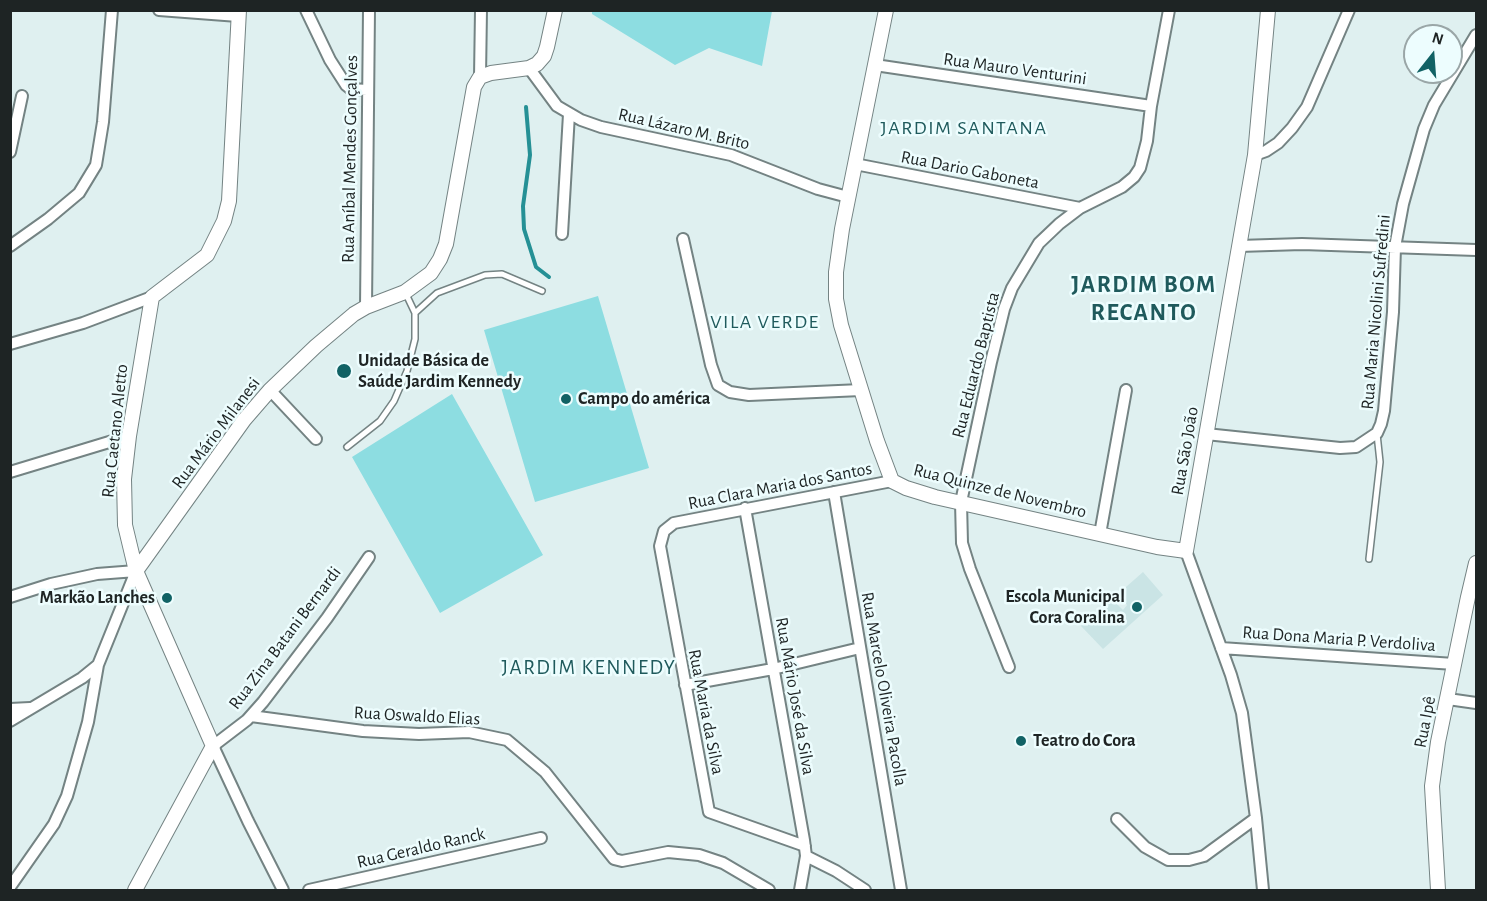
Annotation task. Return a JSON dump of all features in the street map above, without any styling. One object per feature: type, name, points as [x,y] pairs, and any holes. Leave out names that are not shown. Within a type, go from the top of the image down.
[{"type":"street","points":[[10,246],[79,193],[96,165],[103,122],[112,10]]},
{"type":"street","points":[[10,344],[83,323],[152,297],[207,255],[224,221],[229,201],[239,13],[159,10]]},
{"type":"street","points":[[306,10],[330,60],[346,85],[367,90]]},
{"type":"street","name":"Rua Aníbal Mendes Gonçalves","points":[[366,307],[369,10]]},
{"type":"street","name":"Rua Mário Milanesi","points":[[10,887],[54,824],[67,796],[88,722],[99,665],[136,571],[244,420],[270,390],[341,324],[366,307],[405,292],[418,284],[431,273],[440,259],[446,244],[474,87],[480,77],[481,10]]},
{"type":"street","points":[[480,77],[491,73],[529,68],[544,56],[555,10]]},
{"type":"street","name":"Rua Quinze de Novembro","points":[[886,10],[848,197],[836,272],[836,299],[841,325],[892,481],[920,493],[1157,547],[1186,551]]},
{"type":"street","name":"Rua Eduardo Baptista","points":[[1009,667],[962,543],[962,502],[991,362],[1004,309],[1020,274],[1039,243],[1080,208],[1122,187],[1134,177],[1140,168],[1147,141],[1151,106],[1169,10]]},
{"type":"street","name":"Rua São João","points":[[1263,891],[1242,713],[1186,551],[1255,155],[1268,10]]},
{"type":"street","points":[[1255,155],[1278,143],[1307,107],[1349,10]]},
{"type":"street","name":"Rua Maria Nicolini Sufredini","points":[[1206,434],[1340,448],[1356,447],[1377,433],[1384,411],[1393,312],[1395,247],[1403,204],[1424,129],[1434,105],[1476,35]]},
{"type":"street","name":"Rua Mauro Venturini","points":[[874,66],[1151,106]]},
{"type":"street","name":"Rua Lázaro M. Brito","points":[[529,68],[557,106],[569,114],[600,127],[731,155],[818,189],[848,197]]},
{"type":"street","points":[[10,152],[22,96]]},
{"type":"street","points":[[562,234],[569,114]]},
{"type":"street","name":"Rua Dario Gaboneta","points":[[855,164],[1080,208]]},
{"type":"street","points":[[683,239],[711,364],[718,385],[730,392],[749,394],[861,390]]},
{"type":"street","points":[[1239,246],[1302,244],[1476,250]]},
{"type":"street","name":"Rua Caetano Aletto","points":[[152,297],[124,478],[125,525],[136,571],[213,746],[283,891]]},
{"type":"street","points":[[270,390],[315,438]]},
{"type":"street","points":[[1100,534],[1126,390]]},
{"type":"street","points":[[10,472],[129,436]]},
{"type":"street","name":"Rua Clara Maria dos Santos","points":[[674,523],[892,481]]},
{"type":"street","name":"Rua Marcelo Oliveira Pacolla","points":[[834,492],[901,891]]},
{"type":"street","name":"Rua Mário José da Silva","points":[[745,508],[806,851],[800,891]]},
{"type":"street","name":"Rua Maria da Silva","points":[[674,523],[664,531],[660,546],[708,812],[806,851],[865,891]]},
{"type":"street","name":"Rua Zina Batani Bernardi","points":[[135,891],[213,746],[251,716],[327,618],[369,557]]},
{"type":"street","name":"Rua Ipê","points":[[1438,891],[1432,786],[1438,742],[1476,563]]},
{"type":"street","points":[[10,597],[51,584],[97,574],[136,571]]},
{"type":"street","points":[[685,685],[773,669],[860,648]]},
{"type":"street","name":"Rua Dona Maria P. Verdoliva","points":[[1221,648],[1454,664]]},
{"type":"street","points":[[10,721],[82,678],[99,665]]},
{"type":"street","points":[[1448,699],[1476,703]]},
{"type":"street","points":[[10,709],[30,708]]},
{"type":"street","name":"Rua Oswaldo Elias","points":[[251,716],[363,731],[419,734],[469,732],[507,740],[545,772],[614,860],[622,861],[668,852],[699,855],[723,863],[769,891]]},
{"type":"street","points":[[1117,819],[1145,847],[1168,860],[1189,860],[1204,856],[1256,818]]},
{"type":"street","name":"Rua Geraldo Ranck","points":[[309,891],[541,838]]},
{"type":"lane","points":[[414,313],[437,293],[485,274],[502,274],[542,291]]},
{"type":"lane","points":[[347,447],[380,421],[394,401],[407,371],[415,339],[414,313],[405,292]]},
{"type":"lane","points":[[1369,560],[1380,462],[1377,433]]},
{"type":"shaded area","points":[[772,10],[762,66],[709,48],[675,65],[592,14],[592,11]]},
{"type":"shaded area","name":"Campo do américa","points":[[598,296],[649,468],[535,502],[484,330]]},
{"type":"shaded area","points":[[452,394],[543,555],[440,613],[352,457]]},
{"type":"shaded area","name":"Escola Municipal Cora Coralina","points":[[1143,572],[1163,595],[1103,649],[1081,626],[1111,598],[1123,610],[1127,605],[1118,594]]},
{"type":"waterway","points":[[526,107],[530,155],[523,206],[524,229],[536,267],[549,277]]},
{"type":"place","name":"Unidade Básica de Saúde Jardim Kennedy","points":[[344,371]]},
{"type":"place","name":"Campo do américa","points":[[566,399]]},
{"type":"place","name":"Markão Lanches","points":[[167,598]]},
{"type":"place","name":"Escola Municipal Cora Coralina","points":[[1137,607]]},
{"type":"place","name":"Teatro do Cora","points":[[1021,741]]},
{"type":"district","name":"JARDIM SANTANA","points":[[964,128]]},
{"type":"district","name":"JARDIM BOM RECANTO","points":[[1144,299]]},
{"type":"district","name":"VILA VERDE","points":[[765,322]]},
{"type":"district","name":"JARDIM KENNEDY","points":[[589,668]]}]
